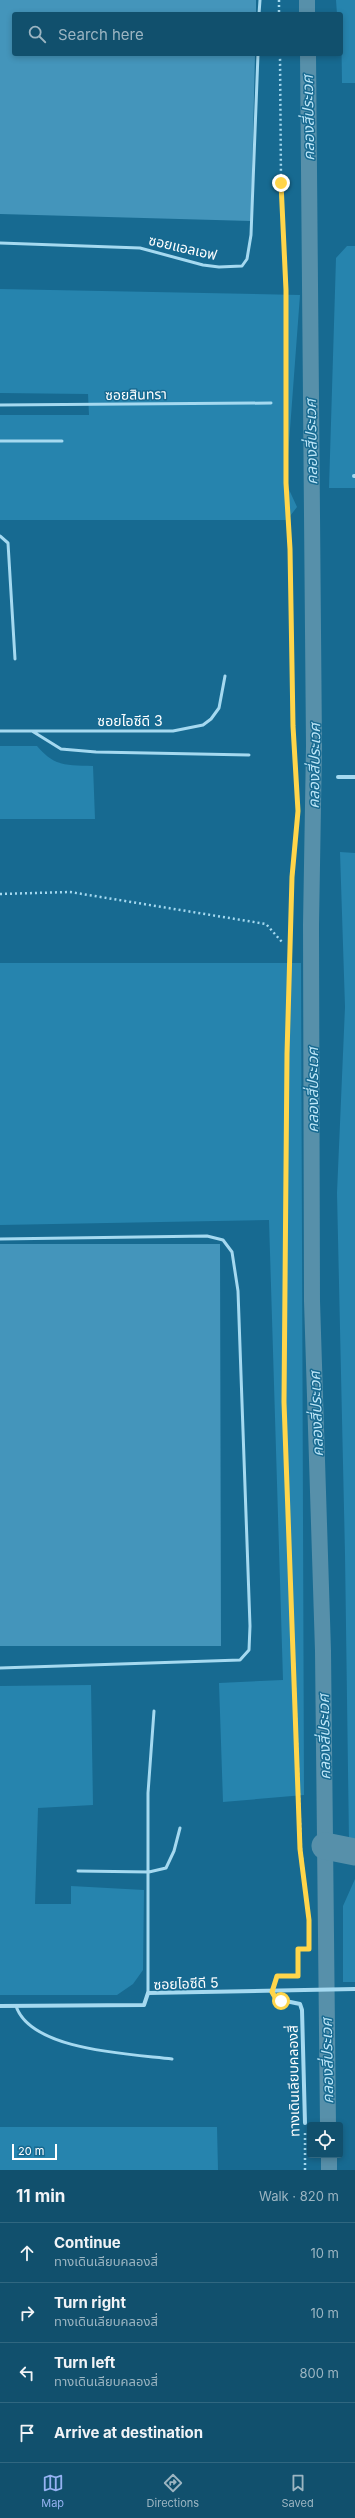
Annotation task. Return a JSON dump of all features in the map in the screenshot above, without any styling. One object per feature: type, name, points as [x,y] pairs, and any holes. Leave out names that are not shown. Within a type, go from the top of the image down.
[{"type":"street","points":[[338,777],[355,777]]},
{"type":"street","name":"ซอยไอซีดี 5","points":[[0,2006],[144,2005],[148,1993],[272,1992],[355,1989]]},
{"type":"street","name":"ทางเดินเลียบคลองสี่","points":[[272,1992],[276,1999],[300,2004],[302,2010],[305,2123]]},
{"type":"lane","points":[[259,12],[260,0]]},
{"type":"lane","name":"ซอยแอลเอฟ","points":[[0,244],[140,248],[203,265],[219,267],[242,266],[247,260],[251,235],[258,56]]},
{"type":"lane","name":"ซอยสินทรา","points":[[0,405],[271,403]]},
{"type":"lane","points":[[0,441],[62,441]]},
{"type":"lane","points":[[0,536],[8,544],[15,659]]},
{"type":"lane","name":"ซอยไอซีดี 3","points":[[0,732],[173,731],[202,725],[211,719],[219,708],[225,676]]},
{"type":"lane","points":[[32,731],[61,749],[96,752],[249,755]]},
{"type":"lane","points":[[0,1240],[207,1236],[223,1240],[232,1252],[238,1291],[250,1626],[249,1650],[240,1660],[0,1668]]},
{"type":"lane","points":[[148,1993],[148,1793],[154,1711]]},
{"type":"lane","points":[[78,1871],[149,1872],[166,1868],[174,1851],[180,1828]]},
{"type":"lane","points":[[16,2006],[19,2015],[31,2028],[50,2038],[100,2050],[172,2059]]},
{"type":"path","points":[[279,0],[280,12]]},
{"type":"path","points":[[272,1992],[277,1976],[298,1976],[298,1949],[309,1949],[309,1920],[300,1849],[284,1402],[287,1062],[292,877],[298,811],[293,726],[290,549],[286,483],[286,290],[281,183],[280,56]]},
{"type":"path","points":[[0,894],[70,892],[258,922],[266,924],[282,942]]},
{"type":"path","name":"ทางเดินเลียบคลองสี่","points":[[305,2123],[305,2170]]},
{"type":"shaded area","points":[[336,0],[355,0],[355,83],[342,83],[343,12],[337,12]]},
{"type":"shaded area","points":[[347,246],[355,246],[355,488],[329,488],[336,258]]},
{"type":"shaded area","points":[[0,289],[300,295],[286,483],[297,507],[287,520],[0,520],[0,415],[89,415],[88,394],[0,393]]},
{"type":"shaded area","points":[[0,746],[37,746],[43,753],[62,764],[93,766],[95,819],[0,819]]},
{"type":"shaded area","points":[[340,852],[355,853],[355,1843],[349,1842],[345,1554],[337,1193],[345,1007]]},
{"type":"shaded area","points":[[0,963],[301,963],[304,1795],[223,1802],[219,1683],[283,1680],[269,1220],[0,1225]]},
{"type":"shaded area","points":[[91,1685],[93,1805],[38,1808],[35,1904],[71,1904],[71,1886],[144,1890],[143,1970],[133,1984],[117,1995],[0,1995],[0,1686]]},
{"type":"shaded area","points":[[355,1879],[355,1982],[343,1982],[343,1906]]},
{"type":"shaded area","points":[[0,2127],[217,2127],[218,2170],[0,2170]]},
{"type":"building","points":[[0,0],[256,0],[256,12],[12,12],[12,56],[255,56],[251,221],[0,214]]},
{"type":"building","points":[[0,1244],[220,1244],[221,1646],[0,1646]]},
{"type":"waterway","name":"คลองสี่ประเวศ","points":[[307,0],[307,12]]},
{"type":"waterway","name":"คลองสี่ประเวศ","points":[[308,56],[314,746],[311,925],[312,1301],[323,1651],[328,2122]]},
{"type":"waterway","points":[[325,1846],[355,1852]]},
{"type":"waterway","name":"คลองสี่ประเวศ","points":[[329,2158],[329,2170]]},
{"type":"route","points":[[281,183],[286,290],[286,483],[290,549],[293,726],[298,811],[292,877],[287,1054],[284,1213],[284,1402],[300,1849],[306,1882],[309,1920],[309,1949],[298,1949],[298,1976],[277,1976],[272,1992],[276,1999],[281,2001]]}]
